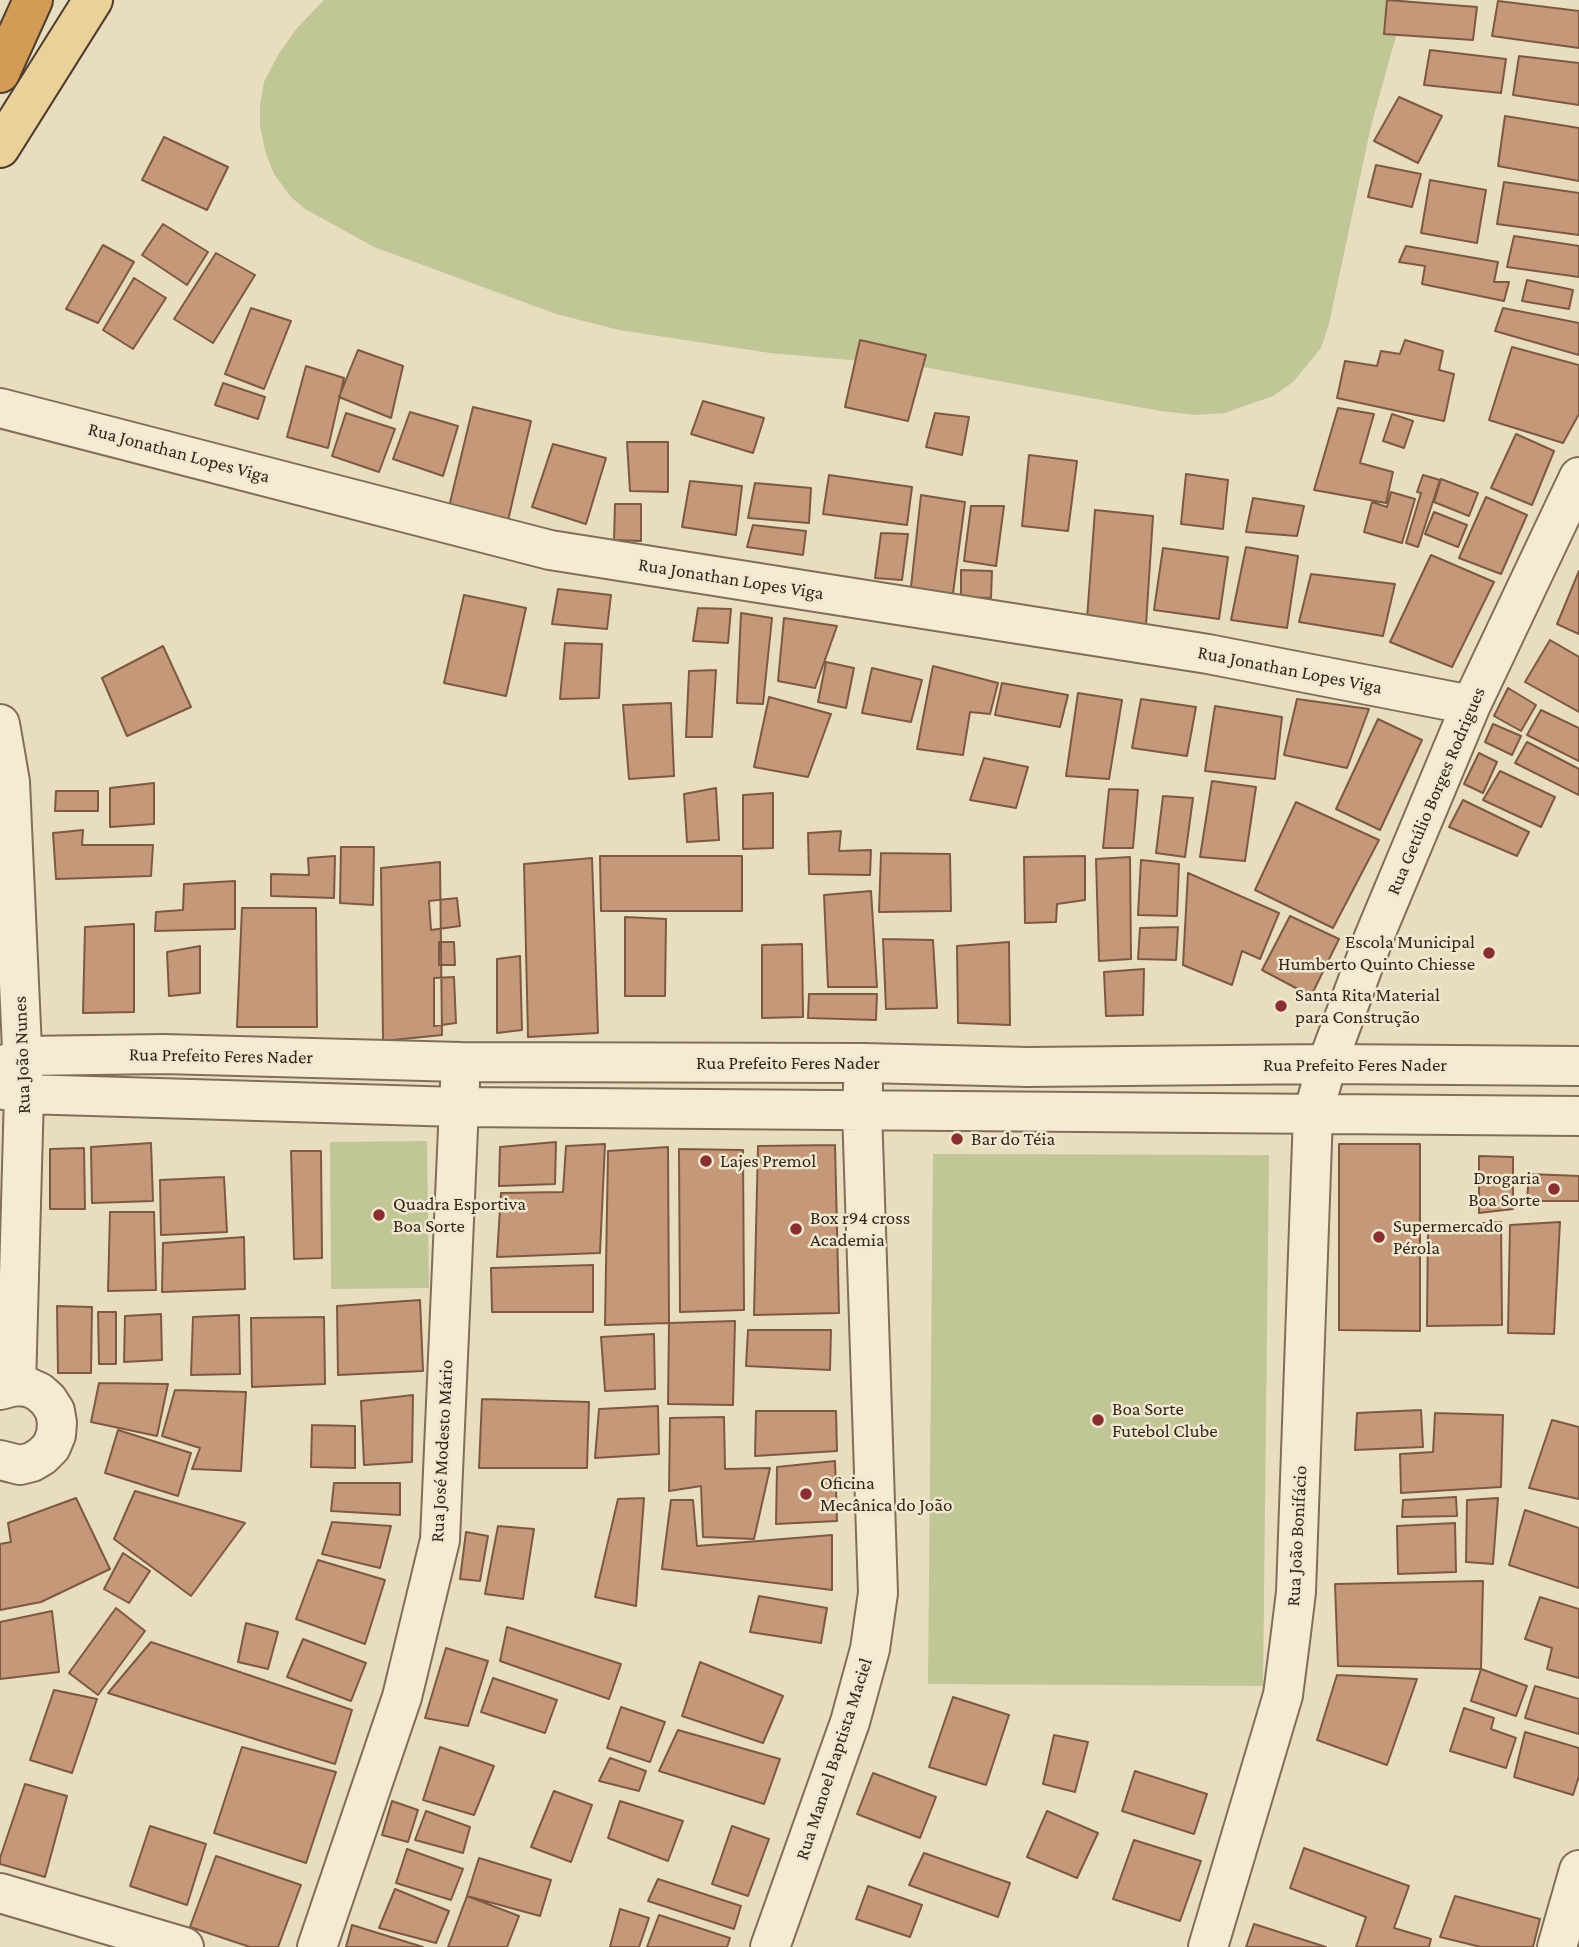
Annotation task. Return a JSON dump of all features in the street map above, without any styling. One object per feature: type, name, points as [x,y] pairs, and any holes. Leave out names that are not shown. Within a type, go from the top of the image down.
[{"type":"highway","points":[[0,73],[33,0]]},
{"type":"main road","points":[[0,148],[93,0]]},
{"type":"street","name":"Rua Jonathan Lopes Viga","points":[[0,408],[550,550],[1208,654],[1471,705]]},
{"type":"street","name":"Rua Getúlio Borges Rodrigues","points":[[1313,1114],[1326,1064],[1374,937],[1471,705],[1579,477]]},
{"type":"street","name":"Rua João Nunes","points":[[0,724],[10,782],[12,1076],[8,1388]]},
{"type":"street","name":"Rua Prefeito Feres Nader","points":[[12,1076],[164,1054],[461,1062],[1579,1066]]},
{"type":"street","name":"Rua José Modesto Mário","points":[[317,1947],[402,1697],[440,1540],[461,1062]]},
{"type":"street","name":"Rua Manoel Baptista Maciel","points":[[769,1947],[850,1722],[870,1649],[878,1593],[862,1110],[864,1063]]},
{"type":"street","points":[[12,1076],[458,1107],[1579,1116]]},
{"type":"street","name":"Rua João Bonifácio","points":[[1208,1947],[1283,1695],[1292,1628],[1296,1592],[1313,1114]]},
{"type":"street","points":[[0,1460],[20,1465],[32,1462],[51,1447],[56,1435],[55,1411],[48,1400],[28,1387],[8,1388]]},
{"type":"street","points":[[1557,1947],[1579,1870]]},
{"type":"street","points":[[0,1893],[184,1947]]},
{"type":"green space","points":[[324,0],[1406,0],[1371,126],[1329,324],[1321,348],[1293,382],[1273,396],[1225,413],[1196,415],[1160,411],[918,366],[770,353],[619,330],[556,314],[374,247],[305,209],[291,197],[274,174],[265,151],[260,125],[264,82],[278,55],[297,28]]},
{"type":"green space","name":"Quadra Esportiva Boa Sorte","points":[[427,1141],[429,1288],[331,1289],[330,1142]]},
{"type":"green space","name":"Boa Sorte Futebol Clube","points":[[933,1154],[1269,1155],[1263,1686],[928,1684]]},
{"type":"building","points":[[1387,0],[1477,7],[1473,40],[1384,34]]},
{"type":"building","points":[[1498,1],[1579,11],[1579,48],[1492,36]]},
{"type":"building","points":[[1430,50],[1506,59],[1501,93],[1424,85]]},
{"type":"building","points":[[1519,56],[1579,63],[1579,105],[1513,95]]},
{"type":"building","points":[[1399,97],[1442,116],[1418,163],[1374,141]]},
{"type":"building","points":[[1505,116],[1579,128],[1579,181],[1498,166]]},
{"type":"building","points":[[164,137],[228,167],[207,210],[142,180]]},
{"type":"building","points":[[1376,165],[1421,174],[1412,207],[1368,197]]},
{"type":"building","points":[[1430,180],[1486,190],[1477,243],[1421,233]]},
{"type":"building","points":[[1504,182],[1579,193],[1579,235],[1497,224]]},
{"type":"building","points":[[163,224],[208,252],[187,285],[142,255]]},
{"type":"building","points":[[1514,236],[1579,246],[1579,277],[1507,267]]},
{"type":"building","points":[[103,245],[134,262],[98,323],[66,309]]},
{"type":"building","points":[[1406,246],[1498,262],[1494,282],[1509,282],[1504,301],[1422,284],[1425,266],[1399,262]]},
{"type":"building","points":[[216,253],[255,275],[213,343],[174,319]]},
{"type":"building","points":[[134,278],[166,298],[133,349],[103,330]]},
{"type":"building","points":[[1527,280],[1573,290],[1569,309],[1522,301]]},
{"type":"building","points":[[251,308],[291,321],[264,389],[225,374]]},
{"type":"building","points":[[1503,308],[1579,323],[1579,355],[1495,331]]},
{"type":"building","points":[[860,340],[926,355],[908,421],[845,407]]},
{"type":"building","points":[[1405,340],[1443,351],[1439,370],[1454,374],[1444,421],[1337,398],[1345,361],[1377,366],[1381,351],[1400,354]]},
{"type":"building","points":[[1512,347],[1579,365],[1579,414],[1563,443],[1489,420]]},
{"type":"building","points":[[358,350],[403,366],[391,418],[339,397]]},
{"type":"building","points":[[306,366],[344,378],[328,448],[287,437]]},
{"type":"building","points":[[223,383],[265,397],[258,419],[215,405]]},
{"type":"building","points":[[703,401],[764,418],[753,453],[691,434]]},
{"type":"building","points":[[473,407],[531,421],[507,525],[448,511]]},
{"type":"building","points":[[1338,408],[1374,414],[1360,463],[1393,472],[1386,503],[1314,490]]},
{"type":"building","points":[[410,412],[458,426],[443,476],[393,459]]},
{"type":"building","points":[[346,413],[395,429],[379,472],[332,456]]},
{"type":"building","points":[[935,413],[969,417],[962,455],[926,447]]},
{"type":"building","points":[[1392,414],[1413,421],[1404,448],[1383,441]]},
{"type":"building","points":[[1516,434],[1554,451],[1532,505],[1491,488]]},
{"type":"building","points":[[627,442],[668,442],[668,492],[630,491]]},
{"type":"building","points":[[553,444],[606,458],[586,524],[532,507]]},
{"type":"building","points":[[1029,455],[1077,461],[1068,531],[1022,526]]},
{"type":"building","points":[[1186,474],[1228,480],[1223,529],[1181,524]]},
{"type":"building","points":[[829,475],[912,487],[907,525],[823,514]]},
{"type":"building","points":[[1423,475],[1440,480],[1418,547],[1406,543],[1421,493],[1417,492]]},
{"type":"building","points":[[1441,479],[1478,493],[1469,516],[1434,502]]},
{"type":"building","points":[[690,481],[742,486],[736,535],[682,527]]},
{"type":"building","points":[[755,483],[811,488],[809,523],[748,518]]},
{"type":"building","points":[[1391,492],[1415,499],[1402,543],[1364,532],[1372,502],[1387,507]]},
{"type":"building","points":[[921,495],[965,502],[952,601],[910,596]]},
{"type":"building","points":[[1486,497],[1527,515],[1501,574],[1459,558]]},
{"type":"building","points":[[1253,498],[1304,506],[1297,536],[1246,532]]},
{"type":"building","points":[[615,504],[641,504],[641,541],[614,540]]},
{"type":"building","points":[[971,506],[1004,506],[996,566],[964,561]]},
{"type":"building","points":[[1095,510],[1153,516],[1146,625],[1087,619]]},
{"type":"building","points":[[1434,512],[1467,525],[1458,547],[1425,534]]},
{"type":"building","points":[[753,525],[806,531],[803,555],[747,547]]},
{"type":"building","points":[[881,533],[908,534],[902,580],[875,578]]},
{"type":"building","points":[[1246,547],[1298,556],[1287,628],[1231,620]]},
{"type":"building","points":[[1163,548],[1228,557],[1219,619],[1154,610]]},
{"type":"building","points":[[1431,555],[1494,582],[1452,667],[1390,642]]},
{"type":"building","points":[[961,570],[992,571],[991,598],[961,597]]},
{"type":"building","points":[[1579,571],[1579,634],[1557,624]]},
{"type":"building","points":[[1311,574],[1395,584],[1383,636],[1299,622]]},
{"type":"building","points":[[558,589],[611,595],[607,629],[552,624]]},
{"type":"building","points":[[464,595],[526,608],[506,696],[444,683]]},
{"type":"building","points":[[698,608],[731,609],[728,643],[693,641]]},
{"type":"building","points":[[741,613],[772,618],[763,704],[737,703]]},
{"type":"building","points":[[784,618],[837,626],[815,688],[778,681]]},
{"type":"building","points":[[1550,640],[1579,657],[1579,712],[1525,682]]},
{"type":"building","points":[[565,643],[602,644],[599,698],[560,699]]},
{"type":"building","points":[[163,646],[191,707],[127,736],[102,678]]},
{"type":"building","points":[[826,662],[854,668],[846,708],[818,702]]},
{"type":"building","points":[[933,666],[998,683],[990,714],[970,712],[963,755],[917,749]]},
{"type":"building","points":[[872,668],[922,680],[911,722],[862,713]]},
{"type":"building","points":[[716,670],[712,737],[686,737],[689,671]]},
{"type":"building","points":[[1002,683],[1068,695],[1060,727],[995,715]]},
{"type":"building","points":[[1508,688],[1536,705],[1521,731],[1494,716]]},
{"type":"building","points":[[1078,693],[1122,700],[1109,779],[1066,776]]},
{"type":"building","points":[[769,697],[831,714],[808,777],[754,767]]},
{"type":"building","points":[[1141,699],[1196,707],[1187,756],[1132,748]]},
{"type":"building","points":[[1297,699],[1369,709],[1347,768],[1284,755]]},
{"type":"building","points":[[671,703],[674,776],[629,779],[623,705]]},
{"type":"building","points":[[1215,706],[1282,717],[1275,779],[1205,771]]},
{"type":"building","points":[[1541,710],[1579,728],[1579,761],[1527,735]]},
{"type":"building","points":[[1378,719],[1422,740],[1380,830],[1336,809]]},
{"type":"building","points":[[1493,724],[1521,736],[1512,755],[1485,742]]},
{"type":"building","points":[[1527,742],[1579,769],[1579,795],[1515,763]]},
{"type":"building","points":[[1479,753],[1497,762],[1483,793],[1464,784]]},
{"type":"building","points":[[984,758],[1028,767],[1016,808],[970,800]]},
{"type":"building","points":[[1500,771],[1555,797],[1541,827],[1483,800]]},
{"type":"building","points":[[1212,781],[1256,787],[1245,861],[1200,857]]},
{"type":"building","points":[[154,783],[154,824],[110,827],[110,788]]},
{"type":"building","points":[[716,788],[719,840],[687,842],[684,794]]},
{"type":"building","points":[[1109,789],[1138,790],[1133,848],[1103,848]]},
{"type":"building","points":[[56,791],[98,791],[98,811],[55,811]]},
{"type":"building","points":[[773,793],[773,848],[743,849],[743,795]]},
{"type":"building","points":[[1163,796],[1193,798],[1185,857],[1156,853]]},
{"type":"building","points":[[1463,800],[1529,832],[1517,856],[1449,827]]},
{"type":"building","points":[[1296,802],[1379,840],[1333,928],[1255,890]]},
{"type":"building","points":[[83,830],[82,845],[153,845],[151,876],[56,879],[53,833]]},
{"type":"building","points":[[841,831],[839,851],[871,850],[870,875],[809,874],[808,833]]},
{"type":"building","points":[[341,847],[374,847],[373,905],[340,903]]},
{"type":"building","points":[[881,853],[950,854],[951,911],[879,912]]},
{"type":"building","points":[[335,856],[334,898],[271,896],[271,874],[309,875],[308,858]]},
{"type":"building","points":[[600,856],[742,856],[742,911],[601,911]]},
{"type":"building","points":[[1085,856],[1085,900],[1057,904],[1056,922],[1025,923],[1024,857]]},
{"type":"building","points":[[1130,857],[1131,959],[1099,961],[1096,859]]},
{"type":"building","points":[[592,858],[598,1033],[528,1037],[524,864]]},
{"type":"building","points":[[1141,860],[1179,864],[1177,916],[1138,915]]},
{"type":"building","points":[[440,862],[442,1035],[383,1041],[381,868]]},
{"type":"building","points":[[1188,873],[1279,913],[1260,959],[1242,951],[1232,985],[1183,965]]},
{"type":"building","points":[[235,881],[235,929],[155,931],[156,912],[183,910],[184,884]]},
{"type":"building","points":[[871,891],[877,987],[828,987],[824,895]]},
{"type":"building","points":[[457,898],[460,926],[431,930],[429,901]]},
{"type":"building","points":[[242,908],[316,908],[317,1027],[237,1027]]},
{"type":"building","points":[[1290,916],[1339,939],[1311,996],[1262,970]]},
{"type":"building","points":[[625,917],[666,919],[665,996],[625,996]]},
{"type":"building","points":[[134,924],[134,1012],[83,1013],[85,927]]},
{"type":"building","points":[[1178,927],[1176,960],[1138,959],[1140,928]]},
{"type":"building","points":[[883,939],[933,940],[937,1008],[886,1009]]},
{"type":"building","points":[[439,942],[454,942],[455,965],[439,965]]},
{"type":"building","points":[[1009,942],[1010,1025],[958,1023],[957,946]]},
{"type":"building","points":[[802,944],[803,1017],[762,1018],[762,945]]},
{"type":"building","points":[[200,946],[200,993],[169,996],[167,952]]},
{"type":"building","points":[[520,956],[522,1030],[497,1033],[497,959]]},
{"type":"building","points":[[1144,969],[1143,1015],[1106,1016],[1104,972]]},
{"type":"building","points":[[454,977],[456,1023],[434,1026],[434,978]]},
{"type":"building","points":[[809,994],[877,994],[876,1020],[808,1018]]},
{"type":"building","points":[[556,1142],[555,1184],[499,1186],[500,1147]]},
{"type":"building","points":[[151,1143],[153,1201],[92,1203],[91,1147]]},
{"type":"building","points":[[605,1144],[600,1253],[497,1257],[501,1193],[563,1192],[566,1146]]},
{"type":"building","name":"Supermercado Pérola","points":[[1339,1144],[1420,1144],[1420,1331],[1339,1330]]},
{"type":"building","name":"Box r94 cross Academia","points":[[835,1145],[839,1313],[754,1315],[758,1146]]},
{"type":"building","points":[[668,1147],[669,1323],[605,1325],[608,1151]]},
{"type":"building","points":[[84,1148],[85,1209],[50,1209],[50,1149]]},
{"type":"building","points":[[679,1149],[743,1150],[744,1310],[680,1312]]},
{"type":"building","points":[[291,1151],[321,1151],[322,1258],[294,1259]]},
{"type":"building","points":[[1479,1156],[1513,1157],[1513,1209],[1479,1213]]},
{"type":"building","name":"Drogaria Boa Sorte","points":[[1529,1174],[1579,1176],[1579,1201],[1527,1201]]},
{"type":"building","points":[[224,1177],[227,1232],[161,1235],[160,1180]]},
{"type":"building","points":[[110,1212],[154,1212],[156,1290],[108,1291]]},
{"type":"building","points":[[1501,1222],[1502,1325],[1427,1326],[1428,1226]]},
{"type":"building","points":[[1560,1222],[1554,1334],[1508,1333],[1510,1225]]},
{"type":"building","points":[[244,1237],[245,1289],[162,1292],[163,1243]]},
{"type":"building","points":[[593,1265],[593,1312],[492,1312],[491,1268]]},
{"type":"building","points":[[420,1300],[423,1371],[338,1375],[337,1306]]},
{"type":"building","points":[[57,1306],[92,1307],[91,1373],[58,1373]]},
{"type":"building","points":[[98,1312],[116,1312],[116,1364],[99,1364]]},
{"type":"building","points":[[161,1314],[162,1360],[124,1362],[125,1316]]},
{"type":"building","points":[[239,1315],[240,1374],[191,1375],[193,1317]]},
{"type":"building","points":[[324,1317],[325,1384],[252,1387],[251,1318]]},
{"type":"building","points":[[735,1321],[733,1405],[668,1404],[669,1323]]},
{"type":"building","points":[[748,1330],[831,1330],[830,1370],[746,1366]]},
{"type":"building","points":[[654,1334],[655,1389],[605,1391],[601,1337]]},
{"type":"building","points":[[99,1383],[168,1384],[157,1436],[91,1422]]},
{"type":"building","points":[[175,1390],[246,1392],[241,1471],[192,1469],[200,1448],[162,1436]]},
{"type":"building","points":[[413,1395],[412,1462],[364,1465],[361,1401]]},
{"type":"building","points":[[482,1399],[589,1402],[587,1468],[479,1468]]},
{"type":"building","points":[[658,1406],[659,1454],[595,1458],[599,1409]]},
{"type":"building","points":[[1421,1410],[1423,1447],[1355,1450],[1357,1413]]},
{"type":"building","points":[[756,1411],[836,1411],[837,1451],[755,1456]]},
{"type":"building","points":[[1435,1413],[1503,1415],[1501,1487],[1401,1493],[1400,1454],[1433,1452]]},
{"type":"building","points":[[724,1417],[725,1469],[770,1468],[754,1539],[703,1537],[701,1486],[669,1491],[670,1418]]},
{"type":"building","points":[[1552,1420],[1579,1427],[1579,1499],[1529,1488]]},
{"type":"building","points":[[312,1425],[355,1426],[355,1468],[311,1467]]},
{"type":"building","points":[[118,1430],[191,1453],[178,1496],[105,1473]]},
{"type":"building","name":"Oficina Mecânica do João","points":[[835,1461],[837,1521],[776,1524],[777,1467]]},
{"type":"building","points":[[334,1483],[400,1483],[400,1515],[331,1511]]},
{"type":"building","points":[[135,1491],[245,1523],[191,1596],[114,1539]]},
{"type":"building","points":[[1456,1497],[1457,1516],[1402,1517],[1403,1500]]},
{"type":"building","points":[[76,1498],[110,1569],[41,1602],[0,1610],[0,1544],[11,1542],[8,1523]]},
{"type":"building","points":[[644,1498],[636,1606],[595,1597],[618,1499]]},
{"type":"building","points":[[1498,1498],[1493,1564],[1466,1562],[1467,1500]]},
{"type":"building","points":[[671,1500],[693,1500],[697,1546],[832,1535],[832,1590],[662,1569]]},
{"type":"building","points":[[1525,1510],[1579,1528],[1579,1588],[1509,1565]]},
{"type":"building","points":[[332,1522],[391,1526],[380,1568],[322,1554]]},
{"type":"building","points":[[1455,1523],[1456,1572],[1398,1574],[1397,1526]]},
{"type":"building","points":[[498,1526],[534,1529],[523,1599],[485,1594]]},
{"type":"building","points":[[466,1532],[488,1536],[480,1581],[460,1579]]},
{"type":"building","points":[[123,1553],[150,1571],[129,1603],[104,1589]]},
{"type":"building","points":[[318,1560],[385,1580],[365,1644],[296,1619]]},
{"type":"building","points":[[1483,1581],[1481,1669],[1338,1666],[1335,1584]]},
{"type":"building","points":[[759,1596],[827,1608],[821,1643],[750,1632]]},
{"type":"building","points":[[1540,1597],[1579,1609],[1579,1678],[1547,1669],[1552,1648],[1525,1639]]},
{"type":"building","points":[[116,1608],[145,1631],[98,1695],[69,1673]]},
{"type":"building","points":[[52,1611],[59,1672],[0,1679],[0,1622]]},
{"type":"building","points":[[246,1623],[278,1632],[268,1669],[238,1662]]},
{"type":"building","points":[[507,1627],[621,1664],[609,1699],[500,1661]]},
{"type":"building","points":[[303,1639],[366,1663],[351,1701],[287,1677]]},
{"type":"building","points":[[151,1642],[352,1710],[335,1764],[108,1693]]},
{"type":"building","points":[[446,1648],[488,1661],[468,1726],[425,1718]]},
{"type":"building","points":[[700,1662],[783,1696],[763,1743],[682,1716]]},
{"type":"building","points":[[1481,1669],[1527,1686],[1516,1716],[1471,1701]]},
{"type":"building","points":[[1337,1675],[1417,1679],[1387,1765],[1317,1740]]},
{"type":"building","points":[[493,1678],[557,1700],[545,1733],[481,1712]]},
{"type":"building","points":[[1535,1686],[1579,1699],[1579,1734],[1525,1718]]},
{"type":"building","points":[[54,1690],[97,1699],[72,1773],[30,1760]]},
{"type":"building","points":[[953,1697],[1009,1715],[986,1785],[929,1767]]},
{"type":"building","points":[[621,1707],[665,1722],[650,1762],[607,1748]]},
{"type":"building","points":[[1464,1708],[1494,1718],[1491,1729],[1516,1738],[1506,1768],[1450,1751]]},
{"type":"building","points":[[678,1730],[780,1759],[764,1804],[659,1771]]},
{"type":"building","points":[[1525,1732],[1579,1748],[1579,1776],[1573,1795],[1514,1777]]},
{"type":"building","points":[[1054,1735],[1088,1742],[1075,1792],[1043,1784]]},
{"type":"building","points":[[242,1747],[336,1772],[306,1863],[214,1833]]},
{"type":"building","points":[[440,1747],[494,1766],[474,1815],[423,1800]]},
{"type":"building","points":[[610,1758],[646,1771],[639,1791],[599,1781]]},
{"type":"building","points":[[1135,1771],[1207,1794],[1194,1834],[1122,1811]]},
{"type":"building","points":[[873,1773],[936,1797],[920,1838],[857,1814]]},
{"type":"building","points":[[25,1784],[67,1796],[45,1877],[0,1864]]},
{"type":"building","points":[[554,1791],[592,1805],[571,1862],[531,1847]]},
{"type":"building","points":[[392,1801],[418,1810],[408,1842],[382,1835]]},
{"type":"building","points":[[620,1801],[683,1821],[668,1861],[608,1838]]},
{"type":"building","points":[[426,1811],[470,1827],[463,1853],[415,1840]]},
{"type":"building","points":[[1047,1811],[1098,1833],[1077,1878],[1027,1857]]},
{"type":"building","points":[[150,1826],[206,1844],[187,1905],[130,1886]]},
{"type":"building","points":[[732,1826],[769,1839],[748,1896],[712,1884]]},
{"type":"building","points":[[1134,1840],[1201,1861],[1180,1921],[1113,1899]]},
{"type":"building","points":[[1304,1848],[1409,1886],[1394,1928],[1431,1939],[1429,1947],[1356,1947],[1366,1917],[1290,1888]]},
{"type":"building","points":[[407,1849],[463,1869],[451,1900],[396,1883]]},
{"type":"building","points":[[924,1853],[1010,1883],[998,1917],[909,1885]]},
{"type":"building","points":[[216,1856],[301,1885],[278,1947],[250,1947],[190,1927]]},
{"type":"building","points":[[479,1858],[551,1880],[540,1916],[467,1896]]},
{"type":"building","points":[[658,1879],[741,1906],[734,1929],[648,1901]]},
{"type":"building","points":[[868,1886],[922,1905],[910,1937],[856,1919]]},
{"type":"building","points":[[395,1889],[449,1911],[436,1943],[379,1928]]},
{"type":"building","points":[[467,1896],[519,1916],[507,1947],[448,1947]]},
{"type":"building","points":[[1455,1896],[1540,1919],[1533,1947],[1481,1947],[1440,1937]]},
{"type":"building","points":[[620,1909],[649,1918],[639,1947],[610,1947]]},
{"type":"building","points":[[659,1915],[730,1938],[727,1947],[647,1947]]},
{"type":"building","points":[[1254,1924],[1326,1947],[1246,1947]]},
{"type":"building","points":[[352,1925],[423,1947],[346,1947]]},
{"type":"place","name":"Escola Municipal Humberto Quinto Chiesse","points":[[1489,953]]},
{"type":"place","name":"Santa Rita Material para Construção","points":[[1281,1006]]},
{"type":"place","name":"Bar do Téia","points":[[957,1139]]},
{"type":"place","name":"Lajes Premol","points":[[706,1161]]},
{"type":"place","name":"Drogaria Boa Sorte","points":[[1554,1189]]},
{"type":"place","name":"Quadra Esportiva Boa Sorte","points":[[379,1215]]},
{"type":"place","name":"Box r94 cross Academia","points":[[796,1229]]},
{"type":"place","name":"Supermercado Pérola","points":[[1379,1237]]},
{"type":"place","name":"Boa Sorte Futebol Clube","points":[[1098,1420]]},
{"type":"place","name":"Oficina Mecânica do João","points":[[806,1494]]}]
